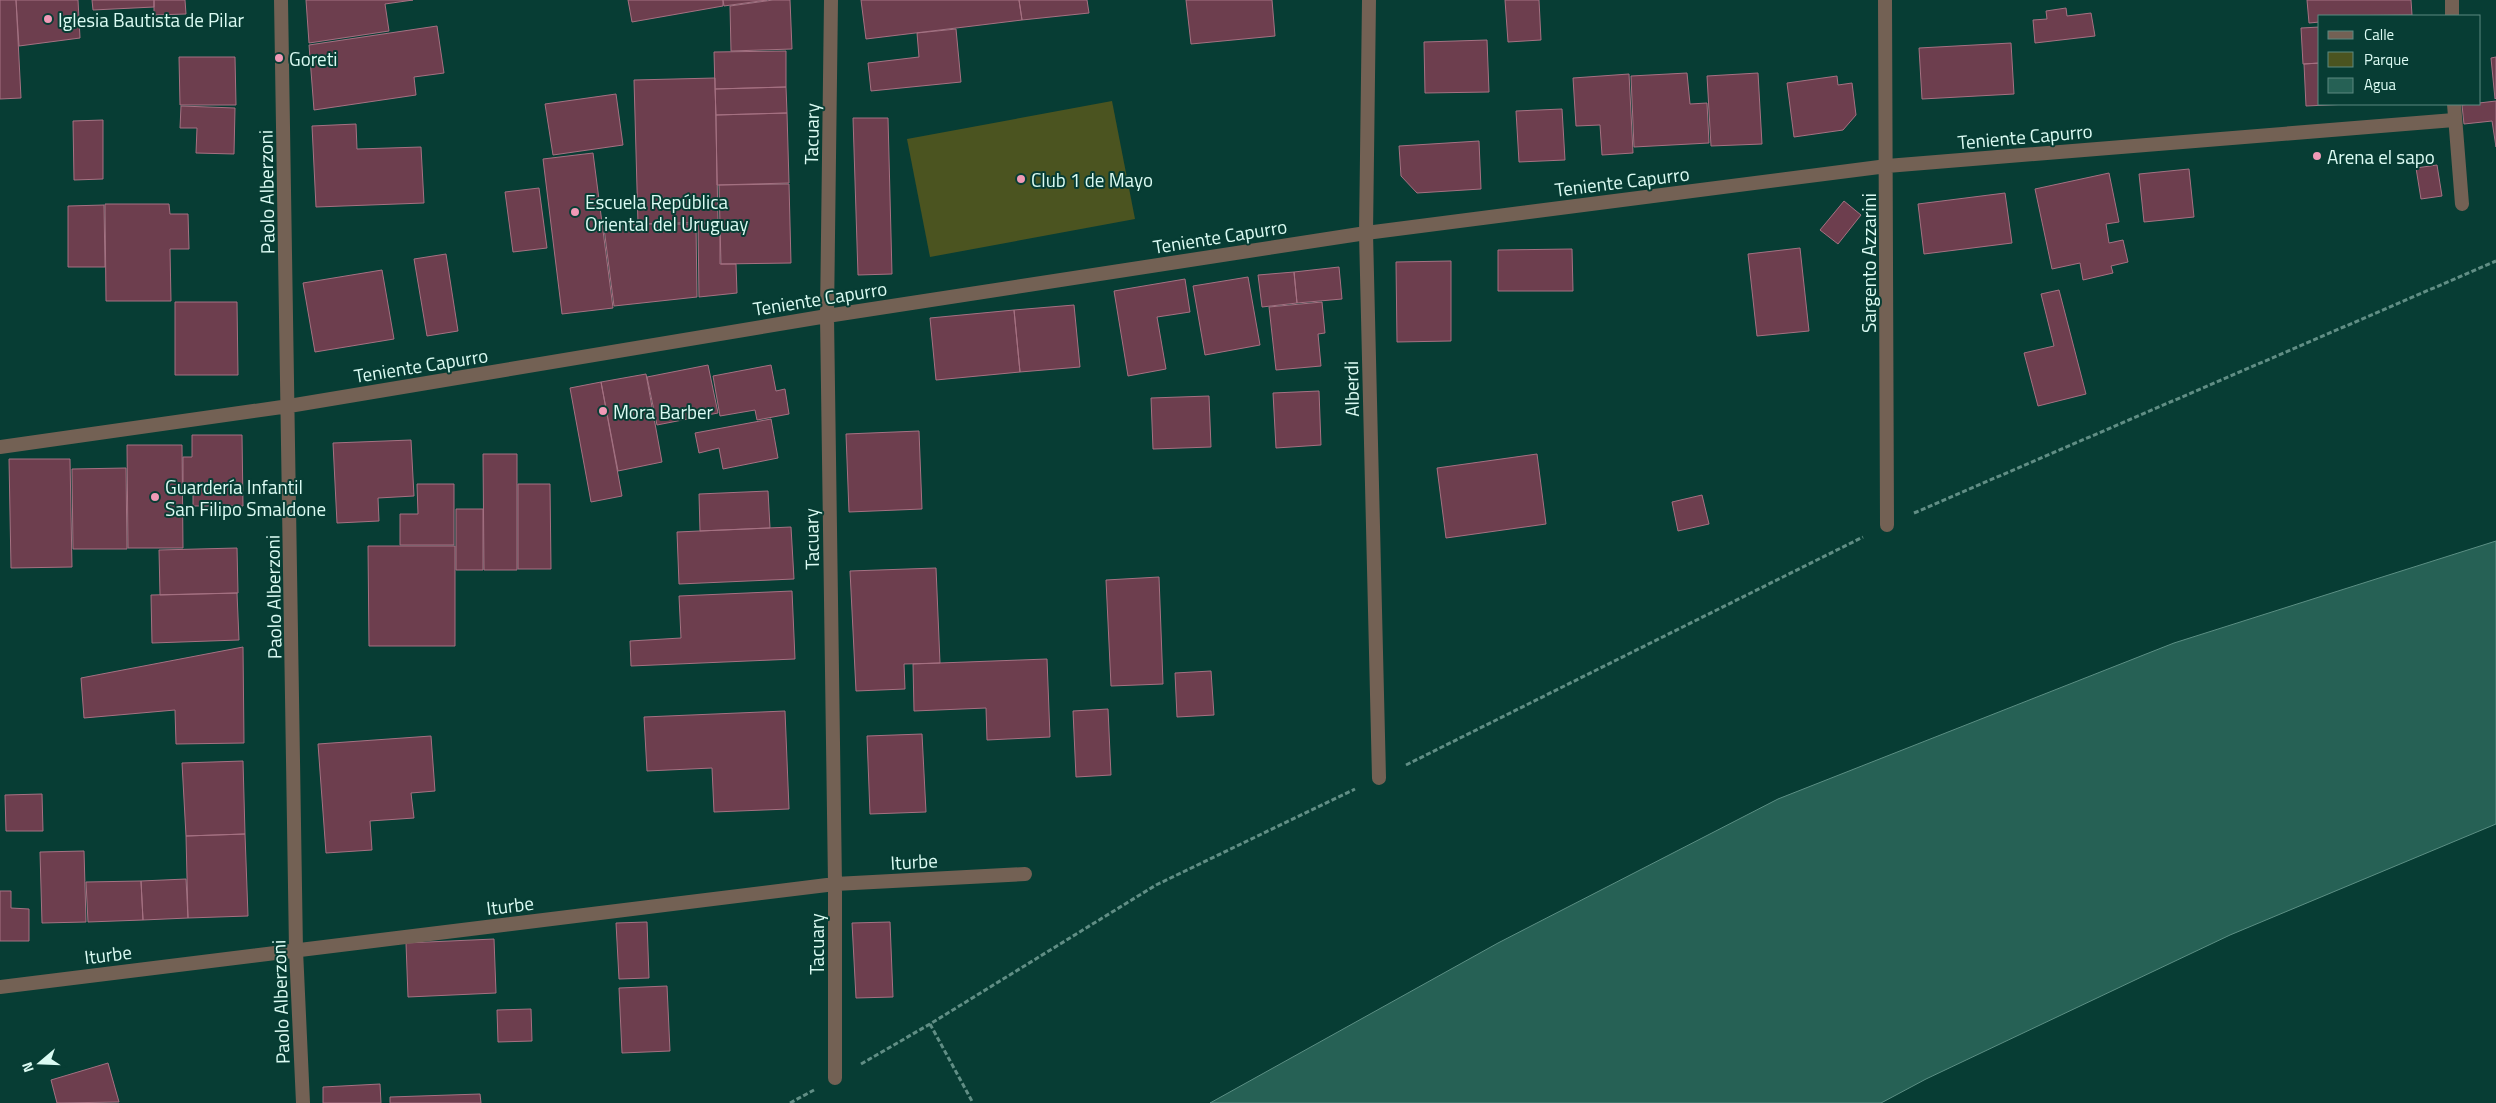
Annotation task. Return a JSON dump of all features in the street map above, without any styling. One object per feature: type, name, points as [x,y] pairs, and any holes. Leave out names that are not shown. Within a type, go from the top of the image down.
[{"type":"street","name":"Paolo Alberzoni","points":[[281,0],[289,406],[296,950],[303,1103]]},
{"type":"street","name":"Tacuary","points":[[831,0],[827,316],[835,884],[835,1078]]},
{"type":"street","name":"Alberdi","points":[[1369,0],[1366,233],[1379,778]]},
{"type":"street","name":"Sargento Azzarini","points":[[1884,0],[1887,166],[1887,525]]},
{"type":"street","points":[[2452,0],[2452,15]]},
{"type":"street","points":[[2454,105],[2462,204]]},
{"type":"street","name":"Teniente Capurro","points":[[0,447],[289,406],[827,316],[1366,233],[1887,166],[2454,120]]},
{"type":"street","name":"Iturbe","points":[[0,986],[835,884],[1025,874]]},
{"type":"path","points":[[790,1103],[930,1024],[1156,885],[1379,778],[1887,525],[2496,261]]},
{"type":"path","points":[[930,1024],[972,1103]]},
{"type":"green space","name":"Club 1 de Mayo","points":[[1112,101],[1135,219],[930,257],[907,139]]},
{"type":"water","points":[[2496,541],[2496,824],[2230,935],[1926,1079],[1881,1103],[1210,1103],[1498,943],[1778,799],[2174,643]]},
{"type":"building","points":[[0,0],[16,0],[21,98],[0,99]]},
{"type":"building","name":"Iglesia Bautista de Pilar","points":[[16,0],[78,0],[80,38],[19,46]]},
{"type":"building","points":[[92,0],[154,0],[154,7],[93,10]]},
{"type":"building","points":[[154,0],[185,0],[186,14],[154,15]]},
{"type":"building","points":[[306,0],[413,0],[385,4],[389,31],[309,43]]},
{"type":"building","points":[[628,0],[723,0],[723,6],[632,22]]},
{"type":"building","points":[[723,0],[767,0],[724,6]]},
{"type":"building","points":[[773,0],[790,0],[792,49],[731,51],[730,6]]},
{"type":"building","points":[[861,0],[1019,0],[1022,20],[866,39]]},
{"type":"building","points":[[1019,0],[1087,0],[1089,13],[1022,20]]},
{"type":"building","points":[[1186,0],[1272,0],[1275,36],[1191,44]]},
{"type":"building","points":[[1505,0],[1539,0],[1541,40],[1508,42]]},
{"type":"building","points":[[2307,0],[2411,0],[2412,15],[2318,15],[2318,22],[2309,23]]},
{"type":"building","points":[[2066,8],[2067,16],[2091,13],[2095,36],[2035,43],[2033,20],[2047,19],[2046,11]]},
{"type":"building","points":[[437,26],[444,73],[414,77],[416,95],[314,110],[309,45]]},
{"type":"building","points":[[2318,27],[2318,63],[2303,64],[2301,28]]},
{"type":"building","points":[[956,29],[961,82],[871,91],[868,63],[919,57],[917,33]]},
{"type":"building","points":[[1487,40],[1489,92],[1425,93],[1424,42]]},
{"type":"building","points":[[2011,43],[2014,94],[1922,99],[1919,48]]},
{"type":"building","points":[[786,51],[786,87],[715,89],[714,52]]},
{"type":"building","points":[[179,57],[235,57],[236,105],[180,105]]},
{"type":"building","points":[[2496,57],[2496,98],[2495,99],[2491,58]]},
{"type":"building","points":[[2318,63],[2318,105],[2328,105],[2306,106],[2304,64]]},
{"type":"building","points":[[1687,73],[1690,104],[1707,103],[1709,143],[1634,147],[1631,76]]},
{"type":"building","points":[[1758,73],[1762,144],[1711,146],[1707,76]]},
{"type":"building","points":[[1629,74],[1633,153],[1602,155],[1600,125],[1576,126],[1573,78]]},
{"type":"building","points":[[1837,76],[1838,85],[1852,83],[1856,115],[1843,130],[1794,137],[1787,83]]},
{"type":"building","points":[[715,78],[718,222],[638,224],[634,80]]},
{"type":"building","points":[[786,87],[787,113],[716,115],[715,89]]},
{"type":"building","points":[[616,94],[623,145],[553,155],[545,104]]},
{"type":"building","points":[[2496,101],[2496,147],[2492,121],[2464,124],[2462,105],[2481,105],[2481,103]]},
{"type":"building","points":[[181,106],[235,108],[234,154],[196,153],[197,128],[180,128]]},
{"type":"building","points":[[1562,109],[1565,160],[1519,162],[1516,111]]},
{"type":"building","points":[[787,113],[789,183],[717,185],[716,115]]},
{"type":"building","points":[[853,118],[888,118],[892,274],[858,275]]},
{"type":"building","points":[[103,120],[103,179],[74,180],[73,121]]},
{"type":"building","points":[[356,124],[357,149],[421,147],[424,203],[316,207],[312,126]]},
{"type":"building","points":[[1479,141],[1481,189],[1417,193],[1401,176],[1399,146]]},
{"type":"building","name":"Escuela República Oriental del Uruguay","points":[[593,153],[613,308],[562,314],[543,159]]},
{"type":"building","points":[[2437,165],[2442,196],[2421,199],[2416,168]]},
{"type":"building","points":[[2189,169],[2194,217],[2144,222],[2139,174]]},
{"type":"building","points":[[2109,173],[2119,222],[2106,224],[2109,243],[2123,240],[2128,262],[2111,266],[2113,273],[2083,280],[2080,263],[2052,269],[2035,189]]},
{"type":"building","points":[[789,184],[791,263],[721,264],[719,185]]},
{"type":"building","points":[[539,188],[547,248],[513,252],[505,192]]},
{"type":"building","points":[[2005,193],[2012,243],[1924,254],[1918,204]]},
{"type":"building","points":[[1844,201],[1861,215],[1838,244],[1820,230]]},
{"type":"building","points":[[105,204],[169,204],[170,214],[188,214],[189,249],[170,249],[171,301],[106,301]]},
{"type":"building","points":[[104,205],[105,267],[68,267],[68,206]]},
{"type":"building","points":[[720,223],[720,264],[736,264],[737,293],[699,297],[698,224]]},
{"type":"building","points":[[639,224],[696,224],[697,297],[614,306],[604,228]]},
{"type":"building","points":[[1800,248],[1809,331],[1757,336],[1748,254]]},
{"type":"building","points":[[1572,249],[1573,291],[1498,291],[1498,250]]},
{"type":"building","points":[[446,254],[458,331],[427,336],[414,259]]},
{"type":"building","points":[[1451,261],[1451,341],[1397,342],[1396,262]]},
{"type":"building","points":[[1339,267],[1342,299],[1297,303],[1294,272]]},
{"type":"building","points":[[382,270],[394,339],[315,352],[303,283]]},
{"type":"building","points":[[1294,272],[1297,303],[1262,307],[1258,275]]},
{"type":"building","points":[[1248,277],[1260,345],[1205,355],[1193,286]]},
{"type":"building","points":[[1185,279],[1190,312],[1157,317],[1166,369],[1128,376],[1114,291]]},
{"type":"building","points":[[2059,290],[2086,394],[2038,406],[2024,353],[2054,346],[2041,294]]},
{"type":"building","points":[[175,302],[237,302],[238,375],[175,375]]},
{"type":"building","points":[[1322,302],[1325,333],[1318,334],[1321,366],[1276,370],[1269,307]]},
{"type":"building","points":[[1074,305],[1080,367],[1020,372],[1014,310]]},
{"type":"building","points":[[1014,310],[1020,372],[936,380],[930,318]]},
{"type":"building","points":[[708,365],[718,413],[657,425],[647,377]]},
{"type":"building","points":[[771,365],[776,391],[785,389],[789,414],[757,420],[755,410],[720,416],[713,376]]},
{"type":"building","points":[[646,374],[662,462],[618,471],[601,382]]},
{"type":"building","points":[[601,382],[622,496],[591,502],[570,388]]},
{"type":"building","points":[[1319,391],[1321,445],[1276,448],[1273,393]]},
{"type":"building","points":[[1209,396],[1211,447],[1153,449],[1151,398]]},
{"type":"building","points":[[771,419],[778,458],[723,469],[719,448],[699,453],[695,433]]},
{"type":"building","points":[[919,431],[922,509],[849,512],[846,434]]},
{"type":"building","points":[[192,435],[242,435],[243,506],[193,506],[193,494],[183,494],[183,457],[192,457]]},
{"type":"building","points":[[411,440],[414,496],[378,498],[379,521],[337,523],[333,443]]},
{"type":"building","name":"Guardería Infantil San Filipo Smaldone","points":[[127,445],[182,445],[183,548],[128,548]]},
{"type":"building","points":[[483,454],[517,454],[517,570],[484,570]]},
{"type":"building","points":[[1537,454],[1546,524],[1446,538],[1437,468]]},
{"type":"building","points":[[9,459],[70,459],[72,567],[11,568]]},
{"type":"building","points":[[126,468],[127,549],[73,549],[72,469]]},
{"type":"building","points":[[417,484],[454,484],[454,545],[400,545],[400,514],[418,514]]},
{"type":"building","points":[[518,484],[550,484],[551,569],[518,569]]},
{"type":"building","points":[[768,491],[770,528],[700,531],[699,494]]},
{"type":"building","points":[[1702,495],[1709,524],[1678,531],[1672,502]]},
{"type":"building","points":[[456,509],[483,509],[483,570],[456,570]]},
{"type":"building","points":[[791,527],[794,579],[679,584],[677,532]]},
{"type":"building","points":[[368,546],[455,546],[455,646],[369,646]]},
{"type":"building","points":[[237,548],[238,593],[160,595],[159,550]]},
{"type":"building","points":[[936,568],[940,663],[904,664],[905,689],[856,691],[850,571]]},
{"type":"building","points":[[1159,577],[1163,684],[1111,686],[1106,580]]},
{"type":"building","points":[[792,591],[795,659],[631,666],[630,641],[681,638],[679,596]]},
{"type":"building","points":[[237,593],[239,640],[152,643],[151,595]]},
{"type":"building","points":[[243,647],[244,743],[176,744],[175,710],[84,718],[81,678]]},
{"type":"building","points":[[1047,659],[1050,737],[987,740],[986,708],[914,711],[913,664]]},
{"type":"building","points":[[1211,671],[1214,715],[1177,717],[1175,673]]},
{"type":"building","points":[[1108,709],[1111,775],[1076,777],[1073,711]]},
{"type":"building","points":[[785,711],[789,809],[714,812],[712,768],[647,771],[644,717]]},
{"type":"building","points":[[922,734],[926,812],[870,814],[867,736]]},
{"type":"building","points":[[431,736],[435,791],[411,793],[414,818],[370,821],[372,850],[326,853],[318,744]]},
{"type":"building","points":[[243,761],[245,834],[186,836],[182,763]]},
{"type":"building","points":[[42,794],[43,831],[6,831],[5,795]]},
{"type":"building","points":[[245,834],[248,916],[188,918],[186,836]]},
{"type":"building","points":[[84,851],[86,922],[42,923],[40,852]]},
{"type":"building","points":[[186,879],[188,918],[143,920],[141,881]]},
{"type":"building","points":[[141,881],[143,920],[88,922],[86,882]]},
{"type":"building","points":[[0,891],[11,891],[11,908],[29,909],[29,941],[0,941]]},
{"type":"building","points":[[647,922],[649,978],[619,979],[616,923]]},
{"type":"building","points":[[890,922],[893,997],[856,998],[852,923]]},
{"type":"building","points":[[494,939],[496,993],[408,997],[406,943]]},
{"type":"building","points":[[667,986],[670,1051],[622,1053],[619,988]]},
{"type":"building","points":[[531,1009],[532,1041],[498,1042],[497,1010]]},
{"type":"building","points":[[108,1063],[119,1102],[57,1103],[51,1080]]},
{"type":"building","points":[[380,1084],[381,1103],[323,1103],[323,1087]]},
{"type":"building","points":[[480,1094],[481,1103],[390,1103],[390,1097]]},
{"type":"place","name":"Iglesia Bautista de Pilar","points":[[48,19]]},
{"type":"place","name":"Goreti","points":[[279,58]]},
{"type":"place","name":"Arena el sapo","points":[[2317,156]]},
{"type":"place","name":"Club 1 de Mayo","points":[[1021,179]]},
{"type":"place","name":"Escuela República Oriental del Uruguay","points":[[575,212]]},
{"type":"place","name":"Mora Barber","points":[[603,411]]},
{"type":"place","name":"Guardería Infantil San Filipo Smaldone","points":[[155,497]]}]
